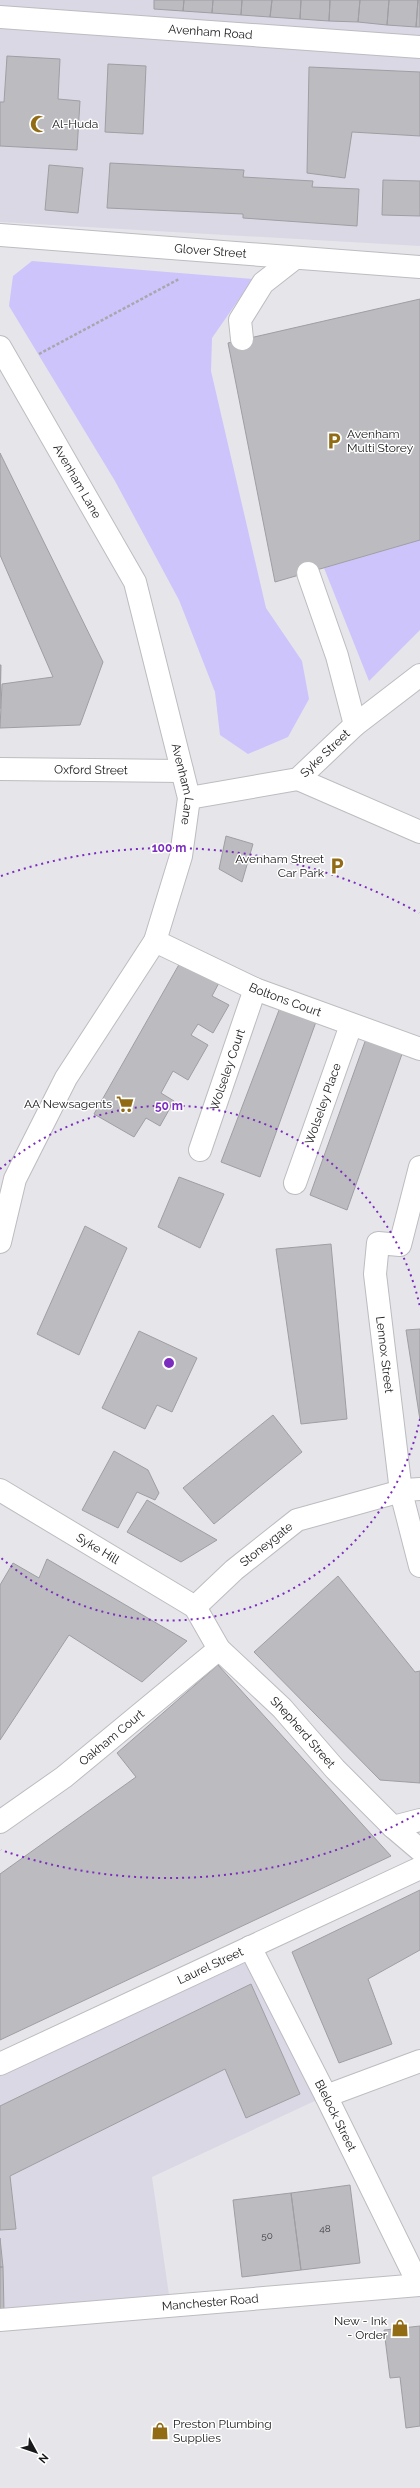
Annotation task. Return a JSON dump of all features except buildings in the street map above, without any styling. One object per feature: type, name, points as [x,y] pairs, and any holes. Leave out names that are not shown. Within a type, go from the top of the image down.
[{"type":"street","name":"Avenham Road","points":[[0,17],[420,47]]},
{"type":"street","name":"Glover Street","points":[[0,235],[420,267]]},
{"type":"street","points":[[242,339],[240,320],[263,283],[295,258]]},
{"type":"street","name":"Avenham Lane","points":[[0,347],[6,368],[135,582],[189,798],[181,856],[155,941],[66,1078],[14,1179],[0,1242]]},
{"type":"street","points":[[308,573],[337,656],[355,725]]},
{"type":"street","name":"Syke Street","points":[[189,798],[298,779],[355,725],[420,675]]},
{"type":"street","name":"Oxford Street","points":[[0,769],[182,771]]},
{"type":"street","points":[[298,779],[420,832]]},
{"type":"street","name":"Boltons Court","points":[[155,941],[255,988],[351,1025],[420,1049]]},
{"type":"street","name":"Wolseley Court","points":[[200,1150],[255,988]]},
{"type":"street","name":"Wolseley Place","points":[[295,1183],[351,1025]]},
{"type":"street","name":"Lennox Street","points":[[420,1167],[400,1245],[378,1243],[375,1274],[410,1490],[420,1566]]},
{"type":"street","name":"Syke Hill","points":[[0,1490],[195,1607]]},
{"type":"street","name":"Stoneygate","points":[[195,1607],[234,1570],[297,1520],[410,1490]]},
{"type":"street","name":"Shepherd Street","points":[[195,1607],[220,1649],[282,1708],[335,1769],[393,1827],[420,1850]]},
{"type":"street","name":"Oakham Court","points":[[0,1822],[64,1776],[220,1649]]},
{"type":"street","points":[[393,1827],[420,1820]]},
{"type":"street","name":"Laurel Street","points":[[0,2064],[420,1868]]},
{"type":"street","name":"Blelock Street","points":[[250,1947],[326,2096],[419,2285]]},
{"type":"street","points":[[326,2096],[420,2061]]},
{"type":"street","name":"Manchester Road","points":[[0,2320],[419,2285]]},
{"type":"path","points":[[6,368],[180,279]]},
{"type":"shaded area","points":[[0,0],[420,0],[420,246],[0,222]]},
{"type":"shaded area","points":[[32,261],[253,279],[212,338],[211,371],[266,608],[302,661],[309,699],[288,737],[248,754],[220,735],[215,692],[179,600],[115,481],[9,306],[13,276]]},
{"type":"shaded area","points":[[420,540],[420,630],[369,681],[324,568]]},
{"type":"shaded area","points":[[249,1961],[319,2099],[152,2177],[170,2302],[0,2315],[0,2076]]},
{"type":"place","name":"Al-Huda","points":[[39,124]]},
{"type":"place","name":"Avenham Multi Storey","points":[[334,441]]},
{"type":"place","name":"Avenham Street Car Park","points":[[337,866]]},
{"type":"place","name":"AA Newsagents","points":[[125,1104]]},
{"type":"place","name":"New - Ink - Order","points":[[400,2328]]},
{"type":"place","name":"Preston Plumbing Supplies","points":[[160,2431]]}]
